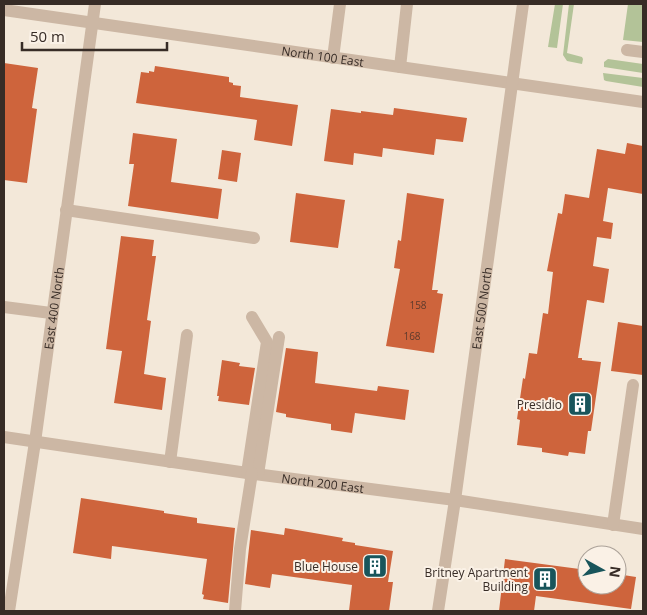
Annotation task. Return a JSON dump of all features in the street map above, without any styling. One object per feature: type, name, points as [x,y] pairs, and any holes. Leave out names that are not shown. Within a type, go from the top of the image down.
[{"type":"street","name":"East 400 North","points":[[9,611],[95,4]]},
{"type":"street","points":[[333,58],[340,4]]},
{"type":"street","points":[[400,67],[407,4]]},
{"type":"street","name":"East 500 North","points":[[438,611],[523,4]]},
{"type":"street","name":"North 100 East","points":[[4,10],[643,102]]},
{"type":"street","points":[[627,50],[643,52]]},
{"type":"street","points":[[66,210],[254,238]]},
{"type":"street","points":[[4,307],[51,314]]},
{"type":"street","points":[[252,317],[267,342],[252,474]]},
{"type":"street","points":[[170,462],[187,335]]},
{"type":"street","points":[[235,611],[240,549],[252,474],[279,337]]},
{"type":"street","points":[[613,525],[633,385]]},
{"type":"street","name":"North 200 East","points":[[4,437],[252,474],[455,500],[643,529]]},
{"type":"green space","points":[[555,4],[563,4],[557,48],[548,47]]},
{"type":"green space","points":[[569,4],[574,4],[567,53],[582,57],[582,64],[567,61],[563,55]]},
{"type":"green space","points":[[628,4],[643,4],[643,42],[623,40]]},
{"type":"green space","points":[[608,59],[643,64],[643,73],[604,67],[604,62]]},
{"type":"green space","points":[[603,73],[643,78],[643,87],[606,81],[604,80]]},
{"type":"building","points":[[4,63],[38,68],[32,108],[37,109],[27,183],[4,180]]},
{"type":"building","points":[[155,66],[229,77],[229,82],[233,83],[233,85],[241,86],[240,97],[298,105],[292,146],[254,140],[257,120],[136,103],[141,72],[154,72]]},
{"type":"building","points":[[394,108],[467,118],[463,142],[436,139],[434,155],[383,148],[382,157],[354,153],[353,165],[324,161],[331,109],[393,115]]},
{"type":"building","points":[[133,133],[177,139],[171,182],[222,189],[218,219],[128,206],[134,164],[129,164]]},
{"type":"building","points":[[627,143],[643,146],[643,194],[608,188],[603,221],[613,223],[611,239],[597,237],[593,266],[609,269],[604,303],[587,300],[578,358],[601,362],[591,431],[588,431],[585,454],[569,452],[568,456],[542,452],[542,448],[517,445],[520,420],[517,419],[523,378],[525,379],[529,353],[537,354],[543,313],[548,314],[553,272],[547,271],[558,213],[562,214],[565,194],[589,198],[597,149],[625,154]]},
{"type":"building","points":[[222,150],[241,153],[237,182],[218,179]]},
{"type":"building","points":[[296,193],[345,200],[338,248],[290,242]]},
{"type":"building","points":[[407,193],[444,199],[432,290],[438,290],[437,293],[443,294],[434,353],[386,346],[400,269],[394,268],[398,240],[401,241]]},
{"type":"building","points":[[121,236],[154,240],[152,256],[156,256],[147,320],[151,321],[144,374],[166,378],[162,410],[114,403],[122,351],[106,349]]},
{"type":"building","points":[[618,322],[643,326],[643,375],[611,371]]},
{"type":"building","points":[[286,348],[318,352],[315,383],[377,391],[378,386],[409,390],[405,420],[355,413],[352,433],[331,430],[331,424],[286,417],[286,414],[276,412]]},
{"type":"building","points":[[222,360],[240,363],[239,366],[255,368],[249,405],[218,401]]},
{"type":"building","points":[[81,498],[164,511],[164,513],[197,518],[197,523],[235,528],[228,603],[203,599],[207,559],[112,546],[111,559],[73,553]]},
{"type":"building","points":[[285,528],[343,538],[342,541],[355,543],[355,545],[393,551],[388,582],[393,582],[389,611],[349,611],[352,585],[272,574],[270,588],[245,584],[251,530],[284,535]]},
{"type":"building","name":"Britney Apartment Building","points":[[505,559],[577,569],[577,595],[627,595],[627,576],[636,577],[631,609],[536,596],[534,611],[499,611]]},
{"type":"place","name":"Presidio","points":[[580,404]]},
{"type":"place","name":"Blue House","points":[[375,566]]},
{"type":"place","name":"Britney Apartment Building","points":[[545,579]]}]
